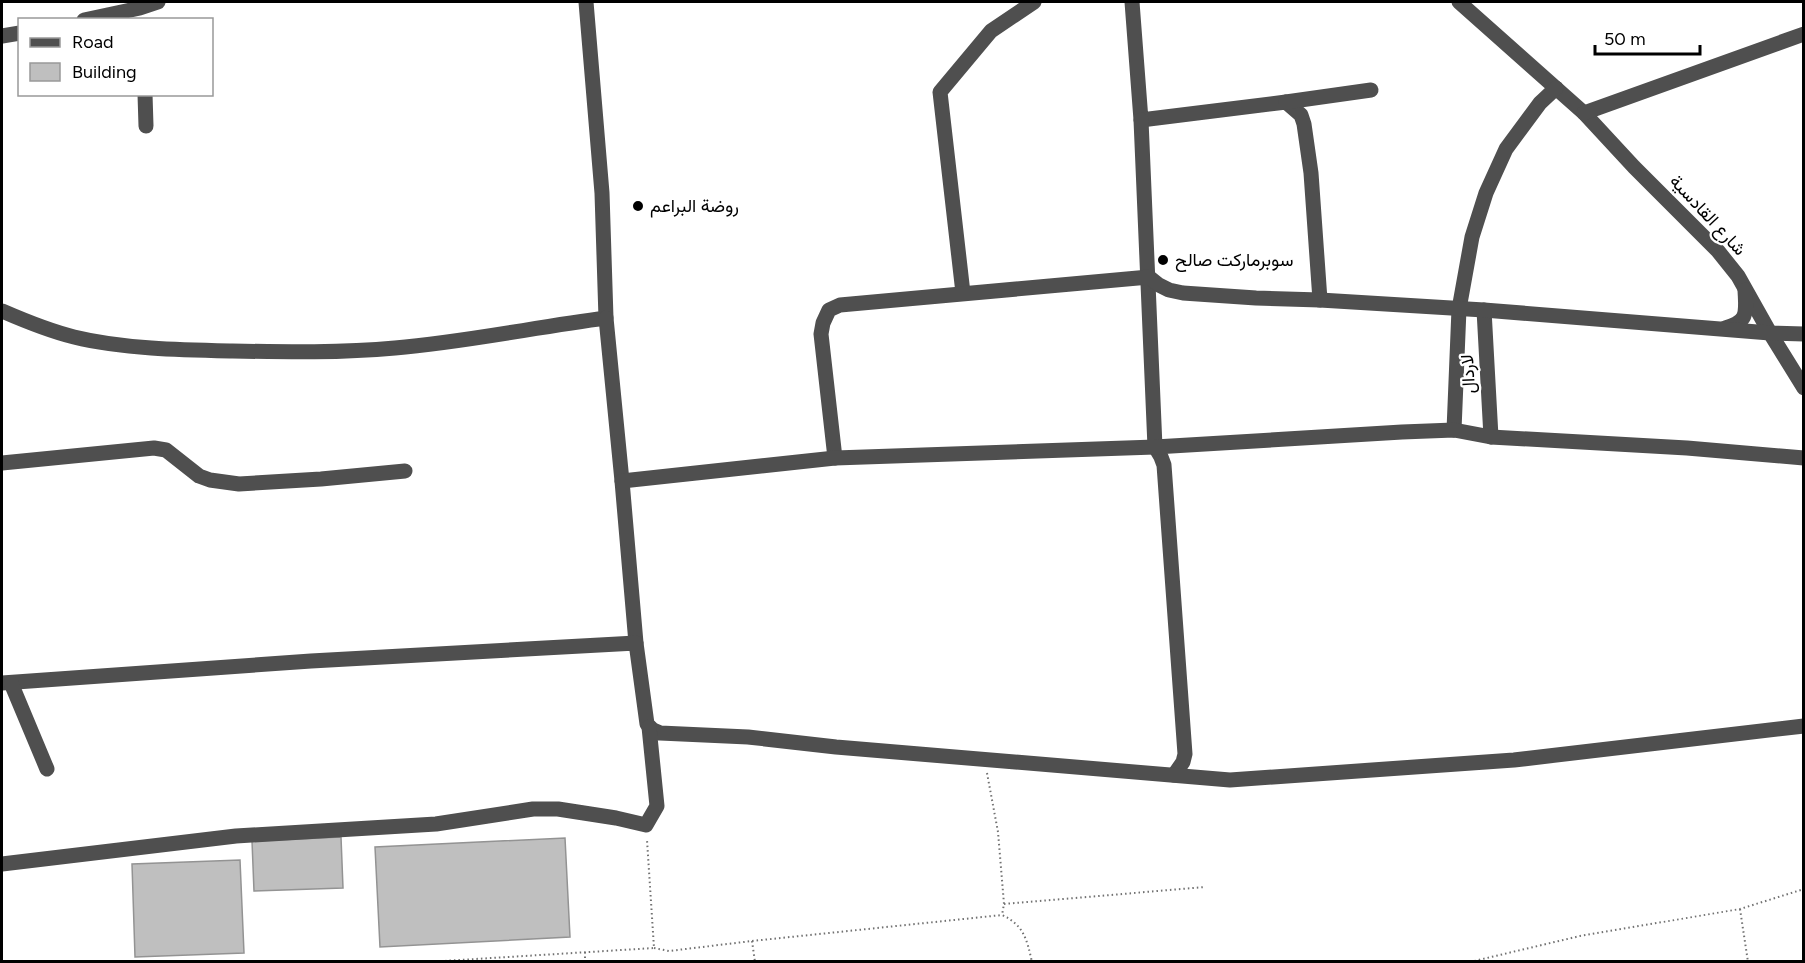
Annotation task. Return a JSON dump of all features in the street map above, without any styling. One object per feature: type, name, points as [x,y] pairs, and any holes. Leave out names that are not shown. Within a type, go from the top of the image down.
[{"type":"street","points":[[103,18],[140,14],[158,2]]},
{"type":"street","points":[[586,2],[601,183],[606,318],[636,643],[646,724],[649,727],[660,733],[670,734],[748,736],[836,747],[1230,780],[1514,760],[1803,726]]},
{"type":"street","points":[[963,293],[940,92],[991,31],[1034,2]]},
{"type":"street","points":[[1132,2],[1141,120],[1155,447],[1164,465],[1185,754],[1184,762],[1174,775]]},
{"type":"street","name":"شارع القادسية","points":[[1459,2],[1584,113],[1718,251],[1745,287],[1803,388]]},
{"type":"street","points":[[2,36],[18,33]]},
{"type":"street","points":[[1584,113],[1803,34]]},
{"type":"street","points":[[1454,430],[1459,309],[1472,237],[1486,193],[1506,149],[1540,103],[1556,88]]},
{"type":"street","points":[[1141,120],[1371,90]]},
{"type":"street","points":[[145,96],[146,126]]},
{"type":"street","points":[[1286,102],[1301,115],[1304,124],[1311,172],[1320,300]]},
{"type":"street","points":[[835,458],[821,334],[829,310],[840,306],[1149,277],[1160,285],[1183,293],[1484,310],[1803,334]]},
{"type":"street","points":[[1722,329],[1737,325],[1742,321],[1746,306],[1745,287]]},
{"type":"street","name":"لاردال","points":[[1484,310],[1491,437]]},
{"type":"street","points":[[2,311],[35,325],[65,334],[118,345],[208,351],[337,352],[396,348],[606,318]]},
{"type":"street","points":[[622,481],[835,458],[1155,447],[1454,430],[1491,437],[1687,448],[1803,458]]},
{"type":"street","points":[[2,463],[154,448],[166,450],[199,476],[239,484],[321,480],[405,471]]},
{"type":"street","points":[[46,769],[6,683],[311,661],[636,643]]},
{"type":"street","points":[[2,864],[236,836],[436,824],[533,809],[558,809],[646,825],[657,806],[649,727]]},
{"type":"street","points":[[1185,754],[1194,769],[1205,778]]},
{"type":"path","points":[[984,759],[998,831],[1004,904],[1002,915]]},
{"type":"path","points":[[646,825],[654,948]]},
{"type":"path","points":[[1004,904],[1205,887]]},
{"type":"path","points":[[1470,962],[1580,936],[1740,909],[1803,889]]},
{"type":"path","points":[[1740,909],[1748,962]]},
{"type":"path","points":[[428,962],[654,948],[669,951],[1002,915],[1011,919],[1027,939],[1032,962]]},
{"type":"path","points":[[752,941],[755,962]]},
{"type":"path","points":[[585,952],[585,962]]},
{"type":"building","points":[[341,837],[343,888],[254,891],[252,841]]},
{"type":"building","points":[[565,838],[570,937],[380,947],[375,847]]},
{"type":"building","points":[[240,860],[244,953],[135,957],[132,864]]},
{"type":"place","name":"روضة البراعم","points":[[638,206]]},
{"type":"place","name":"سوبرماركت صالح","points":[[1163,260]]}]
